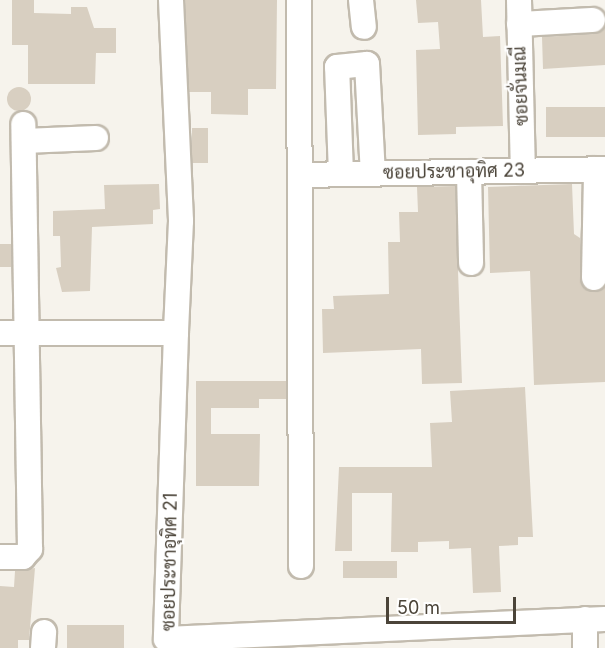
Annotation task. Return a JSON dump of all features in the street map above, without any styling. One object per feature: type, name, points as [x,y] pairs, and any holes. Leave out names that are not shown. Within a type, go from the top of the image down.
[{"type":"street","name":"ซอยประชาอุทิศ 21","points":[[171,0],[181,221],[166,644],[595,619]]},
{"type":"street","points":[[299,0],[303,175],[301,566]]},
{"type":"street","points":[[361,0],[364,27]]},
{"type":"street","name":"ซอยจั่นมณี","points":[[519,0],[523,171]]},
{"type":"street","points":[[519,24],[593,20]]},
{"type":"street","points":[[341,174],[337,67],[367,64],[373,174]]},
{"type":"street","points":[[0,557],[23,557],[30,549],[30,333],[23,133],[96,138]]},
{"type":"street","points":[[594,278],[600,169]]},
{"type":"street","name":"ซอยประชาอุทิศ 23","points":[[303,175],[600,169]]},
{"type":"street","points":[[469,172],[471,263]]},
{"type":"street","points":[[0,333],[176,333]]},
{"type":"street","points":[[585,648],[595,619]]},
{"type":"building","points":[[12,0],[34,0],[34,13],[71,14],[71,7],[87,7],[94,28],[116,28],[116,53],[96,53],[95,84],[28,84],[28,45],[12,45]]},
{"type":"building","points":[[185,0],[277,0],[276,89],[248,89],[248,115],[211,114],[211,92],[189,92]]},
{"type":"building","points":[[416,0],[481,0],[483,37],[500,36],[503,126],[456,127],[456,134],[418,135],[416,50],[440,49],[438,22],[418,23]]},
{"type":"building","points":[[605,27],[605,65],[543,69],[542,37],[594,34]]},
{"type":"building","points":[[19,87],[24,88],[30,94],[30,104],[24,110],[19,111],[14,110],[8,104],[7,99],[8,94],[14,88]]},
{"type":"building","points":[[546,107],[605,107],[605,137],[546,137]]},
{"type":"building","points":[[192,128],[208,128],[208,163],[192,163]]},
{"type":"building","points":[[159,184],[160,209],[153,210],[153,224],[92,227],[90,291],[62,292],[56,268],[61,267],[60,236],[53,236],[53,211],[105,209],[104,185]]},
{"type":"building","points":[[572,184],[574,234],[580,238],[581,284],[593,292],[605,287],[605,382],[534,385],[530,271],[490,273],[488,187]]},
{"type":"building","points":[[455,186],[462,383],[422,384],[421,349],[323,353],[322,309],[334,309],[333,296],[389,294],[388,242],[400,242],[399,212],[418,212],[417,187]]},
{"type":"building","points":[[0,244],[11,244],[11,267],[0,267]]},
{"type":"building","points":[[196,381],[286,381],[286,399],[259,399],[259,408],[211,408],[211,434],[260,434],[259,486],[196,486]]},
{"type":"building","points":[[525,387],[533,537],[518,537],[518,545],[499,546],[501,592],[473,593],[471,548],[449,549],[449,541],[418,542],[418,552],[391,552],[392,493],[352,493],[352,551],[335,551],[339,467],[432,467],[430,423],[452,422],[450,391]]},
{"type":"building","points":[[343,561],[397,561],[397,578],[343,578]]},
{"type":"building","points":[[35,568],[29,640],[18,640],[18,648],[0,648],[0,586],[14,587],[15,571]]},
{"type":"building","points":[[67,625],[124,625],[124,648],[67,648]]}]
